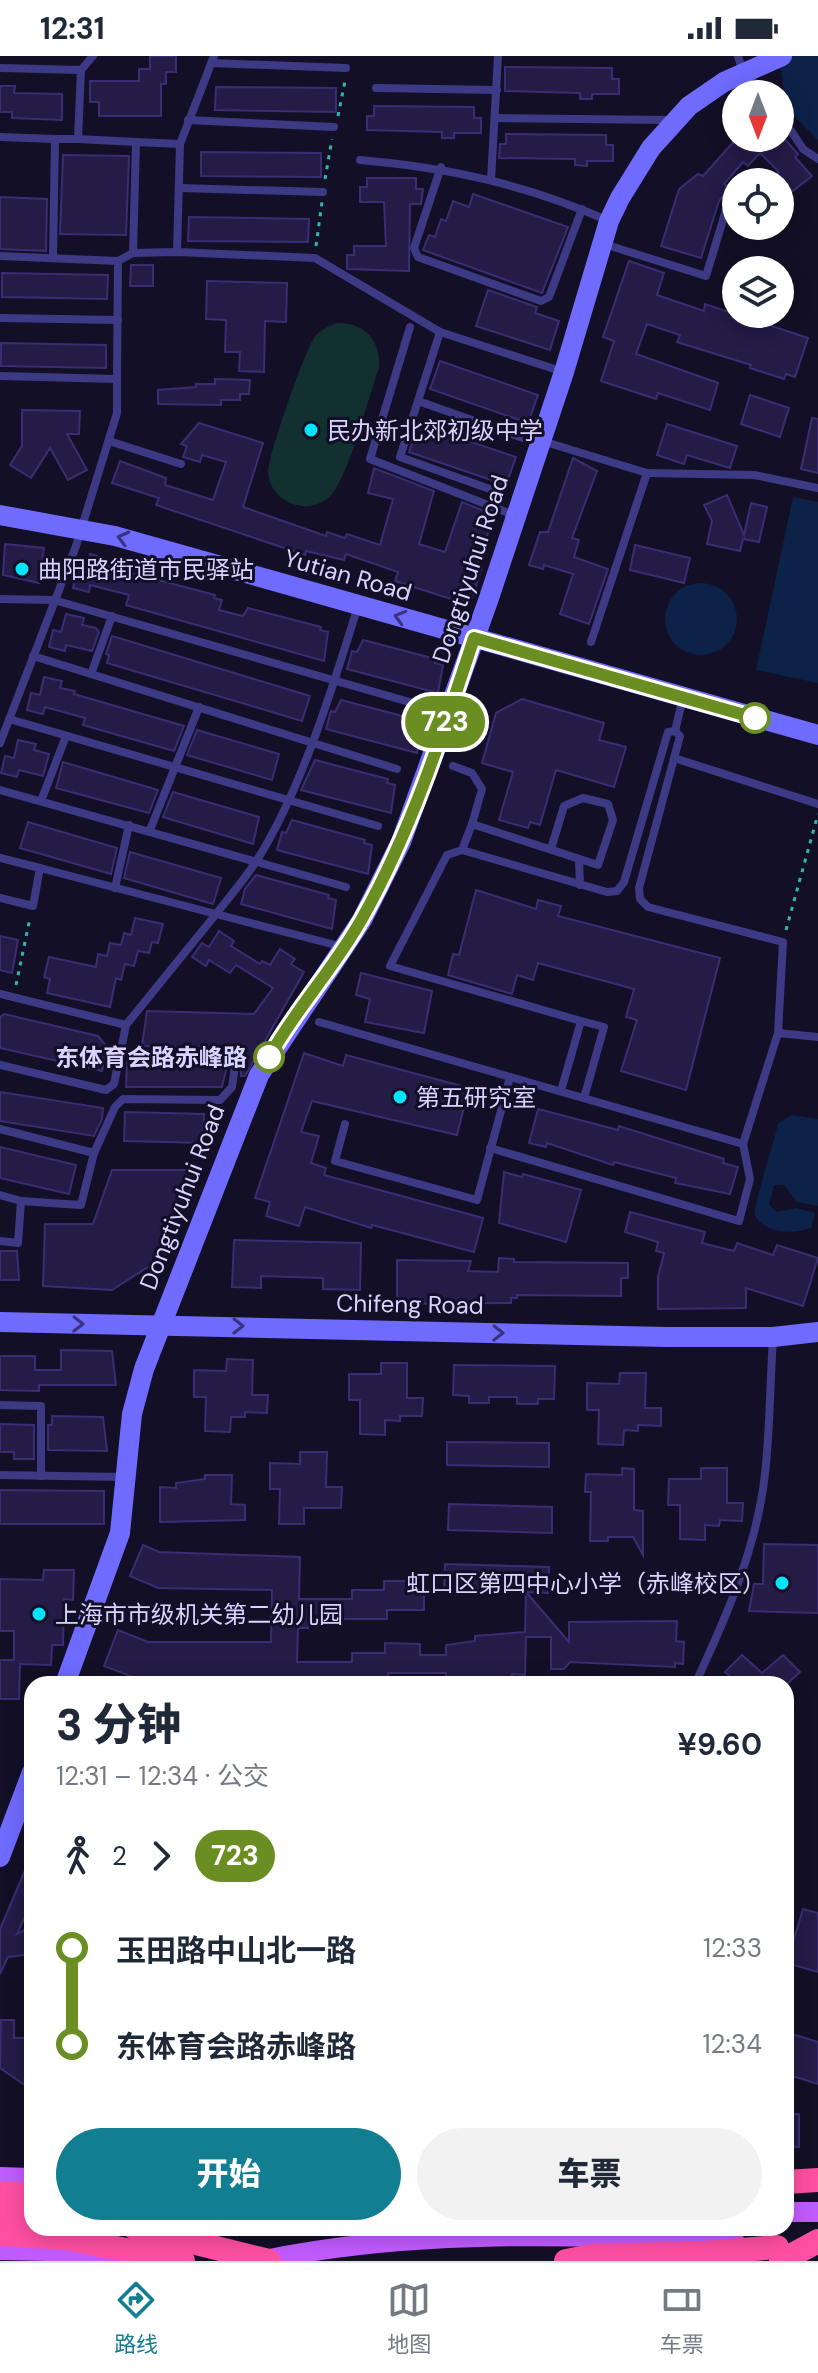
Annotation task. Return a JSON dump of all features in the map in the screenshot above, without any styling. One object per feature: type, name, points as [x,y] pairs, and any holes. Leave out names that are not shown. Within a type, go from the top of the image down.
[{"type":"highway","points":[[794,2182],[818,2180]]},
{"type":"highway","points":[[0,2194],[24,2202]]},
{"type":"highway","points":[[0,2214],[24,2206]]},
{"type":"highway","points":[[0,2234],[24,2235]]},
{"type":"highway","points":[[32,2236],[65,2238],[183,2261]]},
{"type":"highway","points":[[167,2236],[269,2261]]},
{"type":"highway","points":[[566,2261],[592,2256],[730,2252],[779,2254],[818,2241]]},
{"type":"main road","points":[[0,2177],[24,2178]]},
{"type":"main road","points":[[0,2204],[24,2204]]},
{"type":"main road","points":[[794,2212],[818,2212]]},
{"type":"main road","points":[[260,2261],[348,2246],[470,2239],[659,2239],[779,2254],[818,2249]]},
{"type":"main road","points":[[0,2250],[49,2251],[128,2261]]},
{"type":"street","name":"Dongtiyuhui Road","points":[[68,1676],[120,1533],[134,1406],[161,1325],[259,1075],[376,894],[401,842],[514,518],[532,439],[564,372],[609,221],[641,163],[674,120],[740,64],[776,58]]},
{"type":"street","name":"Yutian Road","points":[[0,515],[81,528],[818,735]]},
{"type":"street","name":"Chifeng Road","points":[[0,1322],[773,1337],[818,1332]]},
{"type":"street","points":[[0,1857],[24,1793]]},
{"type":"lane","points":[[78,139],[81,70],[93,56]]},
{"type":"lane","points":[[491,180],[498,56]]},
{"type":"lane","points":[[177,252],[180,144],[212,59],[346,68]]},
{"type":"lane","points":[[740,64],[754,80]]},
{"type":"lane","points":[[0,68],[81,70]]},
{"type":"lane","points":[[376,88],[497,90]]},
{"type":"lane","points":[[495,118],[674,120]]},
{"type":"lane","points":[[188,120],[334,127]]},
{"type":"lane","points":[[794,135],[803,149],[818,159]]},
{"type":"lane","points":[[0,137],[180,144]]},
{"type":"lane","points":[[53,257],[55,139]]},
{"type":"lane","points":[[133,253],[136,142]]},
{"type":"lane","points":[[360,160],[441,167],[582,209],[609,221]]},
{"type":"lane","points":[[441,167],[414,248],[418,257],[541,301],[549,297],[582,209]]},
{"type":"lane","points":[[179,188],[323,192]]},
{"type":"lane","points":[[602,243],[706,276],[722,223]]},
{"type":"lane","points":[[0,256],[118,261],[133,253],[177,252],[315,258],[440,332],[564,372]]},
{"type":"lane","points":[[0,743],[81,528],[117,413],[118,261]]},
{"type":"lane","points":[[0,318],[118,320]]},
{"type":"lane","points":[[410,327],[370,459],[506,512],[514,518]]},
{"type":"lane","points":[[440,332],[400,457],[501,493]]},
{"type":"lane","points":[[0,376],[117,379]]},
{"type":"lane","points":[[418,401],[647,473],[754,475],[818,488]]},
{"type":"lane","points":[[109,441],[181,464]]},
{"type":"lane","points":[[591,642],[647,473]]},
{"type":"lane","points":[[0,599],[54,600],[413,703]]},
{"type":"lane","points":[[0,1065],[106,1090],[114,1084],[126,1025],[258,859],[287,802],[334,679],[358,605]]},
{"type":"lane","points":[[91,674],[112,616]]},
{"type":"lane","points":[[33,656],[397,769]]},
{"type":"lane","points":[[675,731],[683,698]]},
{"type":"lane","points":[[150,830],[199,707]]},
{"type":"lane","points":[[9,719],[378,826]]},
{"type":"lane","points":[[490,1148],[739,1221],[750,1179],[743,1144],[778,1033],[783,942],[648,907],[640,899],[639,888],[680,736],[675,731]]},
{"type":"lane","points":[[584,1098],[604,1027],[390,966],[447,855],[462,850],[580,885],[607,892],[617,891],[624,882],[668,732],[675,731]]},
{"type":"lane","points":[[41,801],[66,736]]},
{"type":"lane","points":[[674,758],[818,804]]},
{"type":"lane","points":[[453,766],[472,773],[482,789],[462,850]]},
{"type":"lane","points":[[0,790],[258,859],[346,887]]},
{"type":"lane","points":[[472,824],[598,865],[613,820],[608,804],[583,798],[564,806],[551,849]]},
{"type":"lane","points":[[115,888],[129,825]]},
{"type":"lane","points":[[0,858],[343,947]]},
{"type":"lane","points":[[579,860],[580,885]]},
{"type":"lane","points":[[0,898],[33,906],[40,868]]},
{"type":"lane","points":[[0,994],[126,1025]]},
{"type":"lane","points":[[561,1091],[581,1021]]},
{"type":"lane","points":[[319,1022],[743,1144]]},
{"type":"lane","points":[[778,1033],[818,1037]]},
{"type":"lane","points":[[0,1195],[21,1201],[81,1205],[94,1153],[115,1107],[123,1099],[220,1100],[232,1087],[236,1059],[230,1055],[120,1053]]},
{"type":"lane","points":[[345,1124],[335,1161],[477,1200],[510,1077]]},
{"type":"lane","points":[[0,1129],[94,1153]]},
{"type":"lane","points":[[0,1241],[18,1243],[21,1201]]},
{"type":"lane","points":[[699,1676],[723,1623],[753,1535],[765,1475],[773,1337]]},
{"type":"lane","points":[[0,1405],[41,1406],[41,1476]]},
{"type":"lane","points":[[0,1475],[127,1477]]},
{"type":"path","points":[[315,258],[323,192],[334,127],[343,100],[346,68]]},
{"type":"path","points":[[783,942],[818,814]]},
{"type":"path","points":[[14,998],[33,906]]},
{"type":"green space","points":[[337,323],[356,326],[369,335],[377,349],[379,368],[339,484],[332,494],[314,505],[293,504],[276,493],[268,473],[269,464],[311,344],[318,333]]},
{"type":"water","points":[[779,56],[818,56],[818,140],[794,116],[794,80],[782,80]]},
{"type":"water","points":[[793,497],[818,502],[818,683],[756,670]]},
{"type":"water","points":[[708,583],[727,593],[735,605],[735,633],[727,645],[715,653],[694,655],[675,645],[667,633],[665,612],[675,593],[687,585]]},
{"type":"water","points":[[791,1115],[818,1119],[818,1206],[797,1202],[784,1185],[774,1185],[769,1205],[777,1212],[796,1208],[815,1213],[811,1228],[786,1232],[771,1229],[754,1214],[778,1124]]},
{"type":"building","points":[[150,56],[176,56],[176,72],[166,72],[166,84],[161,84],[161,116],[99,116],[99,102],[90,102],[90,81],[139,81],[139,69],[150,69]]},
{"type":"building","points":[[505,67],[612,68],[612,79],[619,79],[619,94],[592,94],[592,99],[580,99],[580,93],[505,91]]},
{"type":"building","points":[[0,86],[15,86],[14,93],[62,94],[62,120],[12,118],[12,112],[0,112]]},
{"type":"building","points":[[216,87],[336,88],[336,112],[215,110]]},
{"type":"building","points":[[374,106],[474,107],[474,118],[481,118],[481,133],[454,133],[454,138],[442,138],[442,132],[367,130],[367,116],[374,116]]},
{"type":"building","points":[[506,134],[606,135],[606,145],[613,145],[613,161],[587,161],[587,166],[575,165],[575,159],[499,158],[500,144],[506,144]]},
{"type":"building","points":[[794,149],[798,154],[795,157],[812,176],[794,190],[794,168],[775,168],[760,153],[748,166],[743,162],[738,168],[722,168],[722,197],[701,258],[661,246],[679,189],[698,174],[703,176],[724,152],[794,152]]},
{"type":"building","points":[[201,152],[321,153],[321,177],[201,176]]},
{"type":"building","points":[[63,155],[129,156],[126,235],[60,234]]},
{"type":"building","points":[[367,178],[416,178],[416,189],[423,189],[421,204],[410,204],[409,271],[347,269],[347,255],[354,255],[354,246],[386,246],[384,202],[360,202],[360,187],[367,187]]},
{"type":"building","points":[[473,194],[568,227],[542,293],[423,250],[429,235],[435,237],[441,219],[446,221],[453,201],[469,207]]},
{"type":"building","points":[[0,197],[47,199],[46,251],[0,249]]},
{"type":"building","points":[[189,217],[309,219],[308,242],[188,241]]},
{"type":"building","points":[[629,261],[664,273],[657,295],[704,311],[705,304],[722,310],[722,328],[778,328],[808,338],[795,377],[786,374],[784,379],[750,368],[751,365],[677,342],[680,335],[647,324],[636,354],[718,383],[710,410],[658,393],[656,399],[601,381],[614,341],[603,337]]},
{"type":"building","points":[[131,265],[153,265],[153,286],[130,286]]},
{"type":"building","points":[[2,273],[108,275],[107,299],[2,297]]},
{"type":"building","points":[[207,281],[287,283],[286,322],[265,321],[264,372],[239,371],[240,352],[225,352],[226,320],[206,319]]},
{"type":"building","points":[[488,290],[537,307],[535,313],[559,321],[550,350],[476,326]]},
{"type":"building","points":[[1,343],[106,345],[106,368],[1,366]]},
{"type":"building","points":[[440,361],[538,395],[528,423],[430,389]]},
{"type":"building","points":[[215,379],[250,380],[249,394],[240,394],[240,400],[221,400],[221,405],[158,404],[158,390],[215,384]]},
{"type":"building","points":[[750,395],[789,408],[780,437],[741,424]]},
{"type":"building","points":[[22,410],[80,411],[79,434],[67,434],[87,470],[68,480],[50,448],[31,478],[10,465],[22,446]]},
{"type":"building","points":[[812,418],[818,419],[818,473],[801,469]]},
{"type":"building","points":[[199,423],[263,443],[243,507],[326,536],[327,532],[345,538],[347,534],[380,545],[393,499],[368,493],[374,468],[434,491],[419,544],[445,552],[462,502],[494,515],[477,566],[482,567],[472,598],[460,602],[395,581],[398,572],[346,554],[344,560],[306,551],[305,555],[156,505],[159,498],[112,483],[120,461],[166,478],[165,485],[213,500],[226,462],[202,455],[200,462],[183,457],[187,446],[181,444]]},
{"type":"building","points":[[418,424],[516,457],[506,485],[409,452]]},
{"type":"building","points":[[667,424],[737,446],[730,468],[687,455],[684,464],[657,455]]},
{"type":"building","points":[[573,458],[597,471],[572,538],[579,540],[574,557],[608,569],[589,624],[560,614],[573,574],[544,565],[543,569],[529,565],[540,532],[548,532]]},
{"type":"building","points":[[727,495],[744,535],[751,503],[767,507],[759,542],[743,539],[740,551],[707,544],[712,521],[704,505]]},
{"type":"building","name":"曲阳路街道市民驿站","points":[[5,544],[44,548],[39,583],[3,575]]},
{"type":"building","points":[[635,545],[690,558],[684,583],[630,570]]},
{"type":"building","points":[[90,554],[108,559],[106,565],[120,570],[215,595],[214,598],[222,600],[219,610],[243,616],[248,608],[321,627],[320,630],[328,632],[324,661],[126,605],[129,595],[90,585],[89,592],[73,588],[77,571],[86,573]]},
{"type":"building","points":[[66,614],[84,618],[82,625],[96,628],[99,632],[92,651],[66,645],[65,651],[49,647],[53,630],[61,632]]},
{"type":"building","points":[[112,636],[310,696],[302,721],[107,663],[109,655],[106,654]]},
{"type":"building","points":[[363,640],[436,659],[435,663],[443,665],[438,693],[347,669],[352,651],[357,652]]},
{"type":"building","points":[[44,677],[62,681],[60,688],[75,691],[74,694],[184,726],[174,751],[83,725],[85,718],[45,707],[43,714],[27,710],[31,693],[40,695]]},
{"type":"building","points":[[522,699],[604,723],[599,740],[626,747],[614,787],[556,770],[540,825],[530,822],[528,828],[499,820],[513,772],[482,763],[496,713]]},
{"type":"building","points":[[341,700],[414,719],[413,722],[421,724],[417,753],[326,729],[331,711],[335,712]]},
{"type":"building","points":[[197,730],[279,754],[272,780],[187,755]]},
{"type":"building","points":[[18,740],[36,744],[34,750],[49,754],[43,776],[19,770],[17,777],[1,773],[5,756],[14,758]]},
{"type":"building","points":[[315,760],[388,779],[387,783],[395,785],[391,813],[301,790]]},
{"type":"building","points":[[63,762],[158,790],[149,813],[56,788]]},
{"type":"building","points":[[173,792],[259,817],[253,844],[163,817]]},
{"type":"building","points":[[292,820],[365,840],[364,843],[372,845],[368,874],[277,850],[282,832],[286,833]]},
{"type":"building","points":[[28,822],[117,848],[111,874],[20,848]]},
{"type":"building","points":[[130,852],[221,878],[213,904],[124,878]]},
{"type":"building","points":[[256,875],[329,895],[328,898],[336,900],[332,929],[241,904],[245,889]]},
{"type":"building","points":[[476,890],[536,909],[538,900],[561,906],[558,916],[720,958],[686,1090],[621,1071],[637,1020],[626,1017],[634,989],[538,963],[533,980],[517,975],[512,994],[448,975],[453,954],[459,955]]},
{"type":"building","points":[[135,918],[163,924],[158,943],[152,942],[149,953],[138,951],[134,966],[125,964],[121,980],[116,978],[110,1007],[47,993],[50,979],[44,977],[49,957],[96,967],[98,954],[107,956],[110,943],[121,945],[124,933],[131,935]]},
{"type":"building","points":[[219,931],[234,941],[231,946],[260,964],[262,961],[270,965],[280,949],[295,959],[291,964],[304,972],[245,1076],[241,1076],[242,1055],[231,1048],[142,1046],[147,1011],[254,1014],[273,988],[236,965],[230,973],[209,960],[206,966],[192,957],[202,943],[209,947]]},
{"type":"building","points":[[0,936],[18,940],[12,973],[0,970]]},
{"type":"building","points":[[361,973],[432,991],[424,1033],[365,1022],[370,999],[356,995]]},
{"type":"building","points":[[4,1014],[98,1036],[107,1047],[102,1071],[0,1048],[0,1017]]},
{"type":"building","points":[[304,1053],[343,1066],[346,1055],[469,1088],[457,1135],[312,1101],[301,1132],[319,1136],[311,1163],[326,1168],[324,1175],[483,1218],[474,1252],[372,1225],[371,1228],[305,1207],[299,1226],[266,1216],[270,1202],[255,1198]]},
{"type":"building","points":[[127,1060],[228,1062],[222,1087],[126,1087]]},
{"type":"building","points":[[0,1092],[103,1108],[102,1119],[94,1136],[0,1121]]},
{"type":"building","points":[[538,1109],[618,1130],[619,1126],[724,1159],[723,1163],[738,1167],[730,1194],[675,1183],[676,1178],[614,1162],[613,1165],[547,1143],[546,1147],[529,1143]]},
{"type":"building","points":[[125,1112],[204,1114],[203,1143],[124,1141]]},
{"type":"building","points":[[0,1147],[76,1165],[69,1194],[0,1178]]},
{"type":"building","points":[[112,1170],[198,1170],[165,1256],[112,1290],[43,1286],[45,1224],[93,1224]]},
{"type":"building","points":[[504,1172],[581,1190],[566,1242],[499,1223]]},
{"type":"building","points":[[630,1212],[705,1232],[702,1243],[734,1251],[737,1243],[773,1255],[777,1245],[818,1258],[803,1306],[746,1288],[746,1308],[658,1309],[658,1277],[664,1253],[656,1251],[658,1242],[625,1232]]},
{"type":"building","points":[[234,1240],[361,1243],[360,1290],[323,1289],[323,1278],[261,1276],[261,1288],[232,1287]]},
{"type":"building","points":[[0,1251],[17,1251],[19,1280],[0,1280]]},
{"type":"building","points":[[499,1258],[514,1259],[514,1262],[628,1263],[628,1278],[621,1278],[621,1296],[517,1295],[517,1298],[511,1298],[511,1303],[397,1304],[397,1260],[471,1261],[468,1271],[498,1272]]},
{"type":"building","points":[[61,1350],[112,1351],[116,1385],[39,1385],[39,1391],[0,1390],[0,1356],[35,1356],[35,1370],[61,1370]]},
{"type":"building","points":[[227,1359],[253,1360],[252,1395],[268,1395],[267,1413],[245,1412],[245,1417],[231,1417],[230,1432],[205,1431],[206,1397],[194,1397],[194,1370],[226,1371]]},
{"type":"building","points":[[381,1363],[407,1363],[407,1398],[423,1398],[422,1416],[400,1416],[400,1421],[385,1420],[385,1435],[360,1434],[360,1400],[349,1400],[349,1374],[381,1374]]},
{"type":"building","points":[[454,1365],[555,1366],[554,1399],[538,1399],[538,1404],[517,1404],[517,1397],[489,1397],[489,1403],[469,1403],[469,1396],[453,1395]]},
{"type":"building","points":[[620,1373],[646,1373],[645,1408],[661,1408],[661,1426],[638,1425],[638,1431],[624,1430],[623,1445],[598,1444],[599,1410],[587,1410],[587,1383],[619,1384]]},
{"type":"building","points":[[52,1416],[103,1417],[107,1451],[48,1450],[48,1425],[52,1425]]},
{"type":"building","points":[[0,1424],[34,1425],[34,1459],[14,1459],[14,1452],[0,1452]]},
{"type":"building","points":[[447,1442],[549,1443],[549,1467],[447,1465]]},
{"type":"building","points":[[300,1452],[327,1452],[326,1487],[342,1487],[341,1508],[304,1508],[304,1524],[279,1524],[280,1489],[270,1489],[270,1463],[300,1464]]},
{"type":"building","points":[[622,1468],[634,1469],[634,1510],[643,1511],[643,1555],[633,1537],[590,1541],[591,1492],[585,1492],[586,1474],[622,1475]]},
{"type":"building","points":[[701,1468],[727,1468],[727,1503],[743,1503],[742,1521],[720,1520],[719,1526],[705,1525],[705,1540],[680,1539],[680,1505],[668,1505],[669,1479],[701,1479]]},
{"type":"building","points":[[205,1475],[232,1475],[231,1504],[245,1505],[245,1520],[160,1522],[160,1487],[176,1488],[176,1483],[205,1479]]},
{"type":"building","points":[[0,1490],[104,1491],[104,1524],[0,1524]]},
{"type":"building","points":[[449,1504],[552,1507],[552,1533],[448,1530]]},
{"type":"building","points":[[764,1544],[818,1545],[818,1613],[749,1611],[754,1584],[763,1584]]},
{"type":"building","points":[[143,1545],[159,1552],[300,1557],[299,1599],[352,1599],[352,1590],[384,1590],[384,1581],[424,1581],[424,1610],[387,1610],[387,1619],[308,1619],[308,1628],[298,1628],[297,1662],[352,1662],[352,1653],[385,1653],[385,1643],[420,1644],[420,1655],[446,1655],[446,1645],[475,1641],[475,1636],[525,1632],[526,1592],[569,1642],[569,1622],[677,1621],[676,1641],[684,1642],[683,1664],[675,1663],[675,1667],[570,1662],[564,1669],[551,1669],[551,1637],[526,1637],[525,1675],[131,1676],[104,1666],[118,1630],[148,1642],[271,1642],[272,1590],[158,1588],[130,1576]]},
{"type":"building","points":[[445,1564],[549,1567],[548,1593],[444,1590]]},
{"type":"building","points":[[44,1570],[74,1570],[73,1600],[64,1599],[63,1645],[52,1645],[51,1665],[20,1664],[19,1699],[0,1699],[0,1660],[14,1660],[14,1631],[0,1631],[0,1579],[43,1580]]},
{"type":"building","points":[[742,1655],[762,1673],[783,1655],[800,1672],[794,1678],[730,1676],[725,1672]]},
{"type":"building","points":[[24,1873],[24,1919],[17,1934],[24,1930],[24,1955],[8,1957],[0,1974],[0,1929]]},
{"type":"building","points":[[803,1909],[818,1913],[818,1972],[794,1965],[794,1939]]},
{"type":"building","points":[[1,2020],[14,2020],[14,2038],[24,2038],[24,2084],[0,2068]]},
{"type":"building","points":[[794,2034],[818,2042],[818,2084],[794,2076]]},
{"type":"building","points":[[794,2114],[799,2114],[799,2147],[794,2147]]},
{"type":"bus line","name":"723","points":[[269,1057],[362,920],[383,881],[401,842],[474,638],[755,718]]},
{"type":"place","name":"民办新北郊初级中学","points":[[311,430]]},
{"type":"place","name":"曲阳路街道市民驿站","points":[[22,569]]},
{"type":"place","name":"东体育会路赤峰路","points":[[269,1057]]},
{"type":"place","name":"第五研究室","points":[[400,1097]]},
{"type":"place","name":"虹口区第四中心小学（赤峰校区）","points":[[782,1583]]},
{"type":"place","name":"上海市市级机关第二幼儿园","points":[[39,1614]]}]
